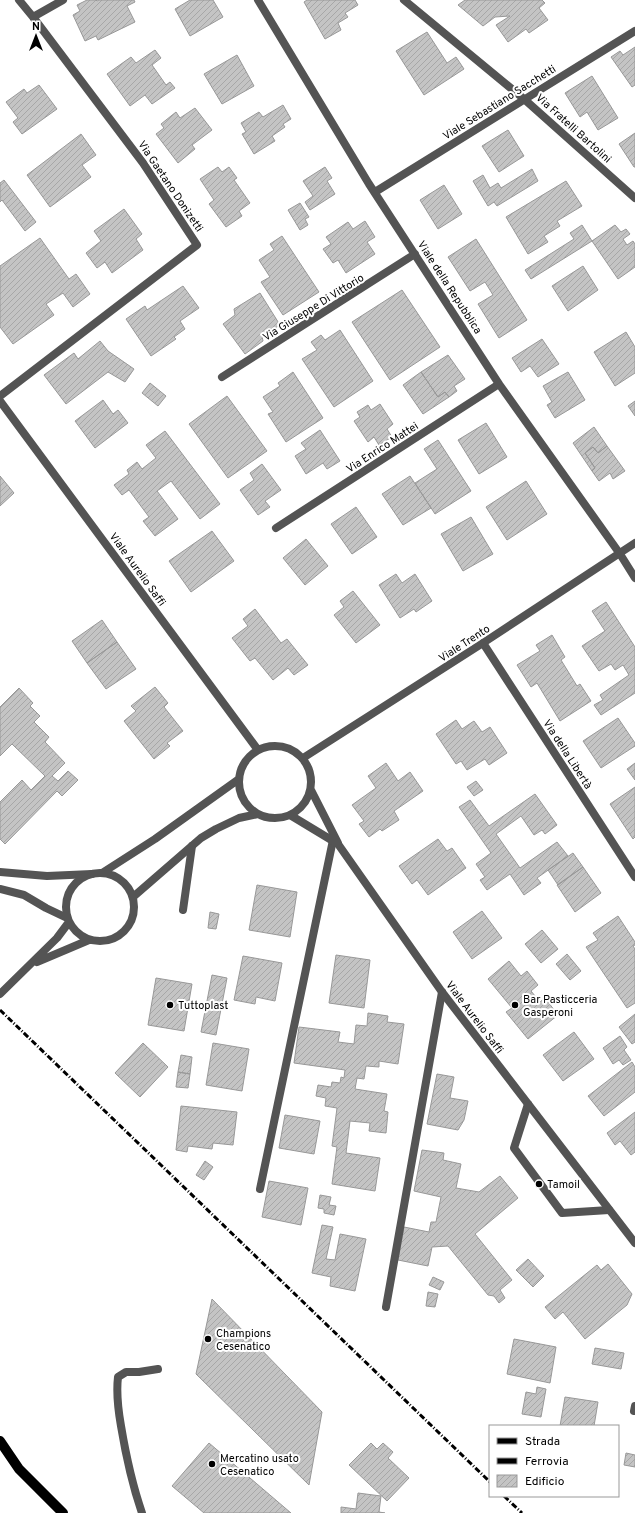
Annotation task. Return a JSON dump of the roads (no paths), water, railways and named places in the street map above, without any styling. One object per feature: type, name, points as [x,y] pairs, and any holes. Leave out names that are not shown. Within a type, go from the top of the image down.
[{"type":"main road","points":[[0,1441],[19,1469],[63,1513]]},
{"type":"street","name":"Via Gaetano Donizetti","points":[[0,396],[197,244],[143,163],[19,0]]},
{"type":"street","points":[[33,17],[63,0]]},
{"type":"street","name":"Viale della Repubblica","points":[[258,0],[375,192],[499,384],[620,554],[635,578]]},
{"type":"street","name":"Via Fratelli Bartolini","points":[[404,0],[524,99],[635,198]]},
{"type":"street","name":"Viale Sebastiano Sacchetti","points":[[375,192],[635,31]]},
{"type":"street","name":"Via Giuseppe Di Vittorio","points":[[222,377],[416,254]]},
{"type":"street","name":"Via Enrico Mattei","points":[[276,528],[499,384]]},
{"type":"street","name":"Viale Aurelio Saffi","points":[[0,401],[258,750]]},
{"type":"street","name":"Viale Trento","points":[[303,758],[484,643],[635,543]]},
{"type":"street","name":"Via della Libertà","points":[[484,643],[635,877]]},
{"type":"street","points":[[270,746],[282,746],[293,750],[303,758],[309,768],[312,779],[311,790],[307,800],[300,809],[290,815],[280,818],[258,814],[250,808],[243,799],[239,779],[242,767],[249,757],[258,750],[270,746]]},
{"type":"street","points":[[102,873],[155,839],[239,779]]},
{"type":"street","points":[[260,1189],[335,842],[311,790]]},
{"type":"street","points":[[133,897],[201,838],[239,818],[258,814]]},
{"type":"street","name":"Viale Aurelio Saffi","points":[[290,815],[335,842],[442,992],[635,1243]]},
{"type":"street","points":[[183,910],[192,846]]},
{"type":"street","points":[[0,872],[47,876],[102,873],[112,875],[121,880],[133,897],[133,918],[128,927],[111,940],[100,942],[89,940],[78,933],[68,920],[24,895],[0,889]]},
{"type":"street","points":[[0,994],[33,964],[57,938],[68,920],[66,907],[68,896],[73,886],[81,878],[92,874]]},
{"type":"street","points":[[33,964],[69,947],[89,940]]},
{"type":"street","points":[[386,1308],[442,992]]},
{"type":"street","points":[[528,1104],[514,1148],[562,1213],[609,1210]]},
{"type":"street","points":[[142,1513],[131,1483],[125,1454],[116,1390],[118,1377],[126,1372],[139,1372],[158,1369]]},
{"type":"railway","points":[[0,1010],[489,1481]]},
{"type":"railway","points":[[505,1497],[522,1513]]},
{"type":"place","name":"Tuttoplast","points":[[170,1005]]},
{"type":"place","name":"Bar Pasticceria Gasperoni","points":[[515,1005]]},
{"type":"place","name":"Tamoil","points":[[539,1184]]},
{"type":"place","name":"Champions Cesenatico","points":[[208,1339]]},
{"type":"place","name":"Mercatino usato Cesenatico","points":[[212,1464]]}]
